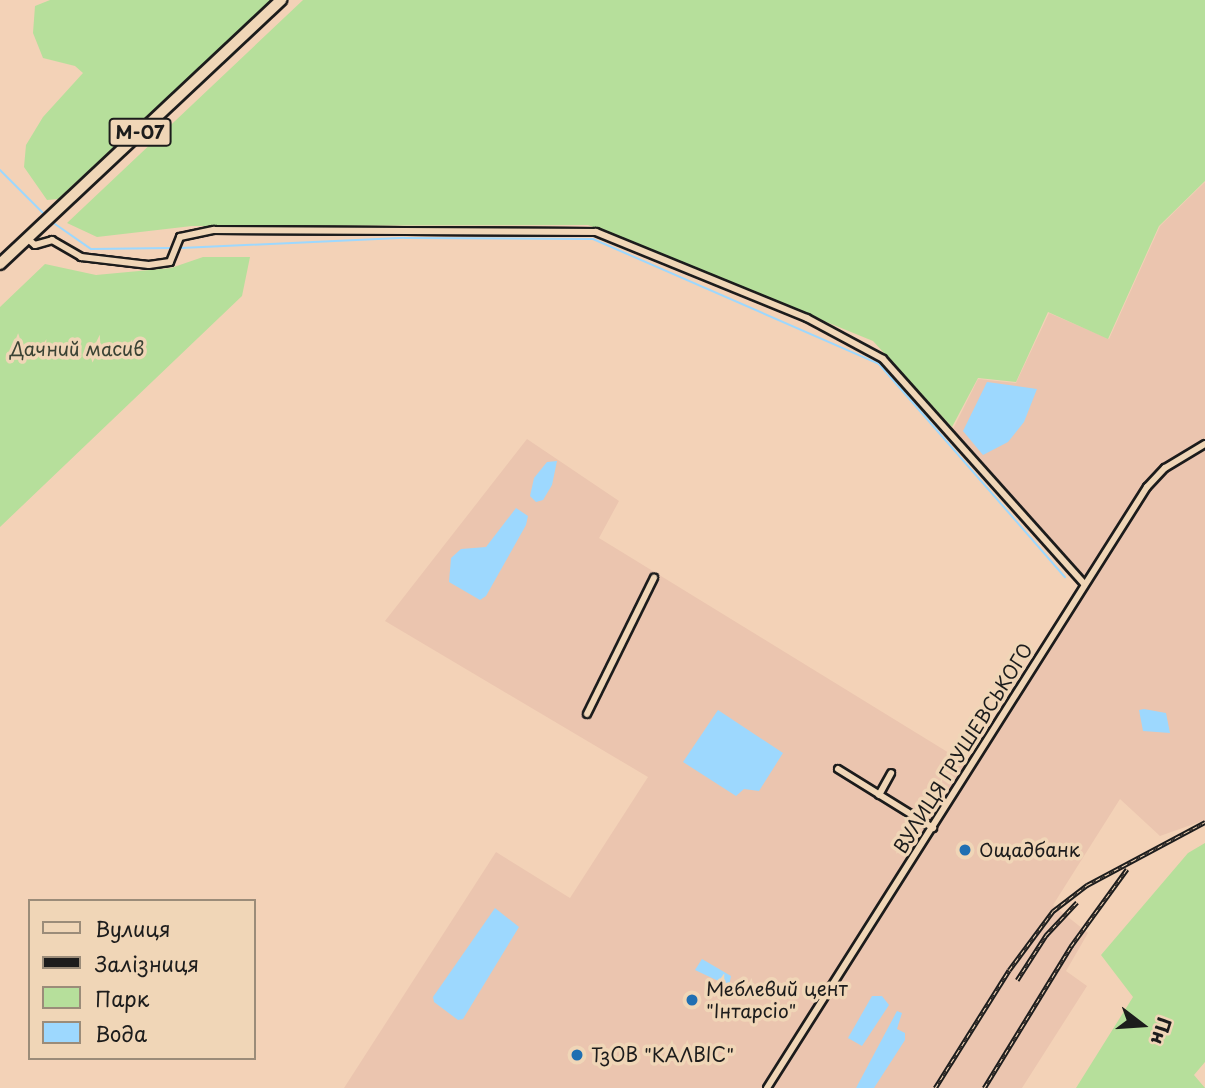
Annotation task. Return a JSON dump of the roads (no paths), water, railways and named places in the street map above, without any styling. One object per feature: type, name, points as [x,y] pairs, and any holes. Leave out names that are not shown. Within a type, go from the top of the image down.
[{"type":"highway","name":"М-07","points":[[0,264],[281,0]]},
{"type":"street","points":[[28,239],[35,245],[52,240],[81,257],[149,265],[170,262],[180,237],[214,230],[596,232],[807,318],[883,359],[1084,584]]},
{"type":"street","name":"ВУЛИЦЯ ГРУШЕВСЬКОГО","points":[[767,1088],[1084,584],[1157,475],[1205,444]]},
{"type":"street","points":[[587,714],[654,578]]},
{"type":"street","points":[[838,769],[933,828]]},
{"type":"street","points":[[878,795],[891,773]]},
{"type":"water","points":[[987,382],[1037,389],[1024,422],[1008,442],[983,455],[963,431]]},
{"type":"water","points":[[557,461],[552,485],[543,500],[536,502],[530,496],[534,478],[547,462]]},
{"type":"water","points":[[516,508],[528,516],[526,525],[486,596],[480,600],[449,582],[451,558],[461,549],[486,547]]},
{"type":"water","points":[[718,710],[783,753],[759,791],[744,789],[736,796],[683,762]]},
{"type":"water","points":[[1139,710],[1166,713],[1170,733],[1143,731]]},
{"type":"water","points":[[495,908],[519,927],[463,1019],[458,1020],[434,1002],[433,997]]},
{"type":"water","points":[[702,959],[731,976],[729,986],[695,970]]},
{"type":"water","points":[[872,996],[882,996],[889,1005],[862,1046],[848,1038]]},
{"type":"water","points":[[897,1011],[902,1013],[897,1029],[905,1033],[905,1040],[874,1088],[856,1088]]},
{"type":"waterway","points":[[0,170],[45,215]]},
{"type":"waterway","points":[[55,224],[91,249],[171,248]]},
{"type":"waterway","points":[[181,248],[405,238],[593,239],[879,364],[1065,577]]},
{"type":"railway","points":[[935,1088],[1009,970],[1053,911],[1087,885],[1205,822]]},
{"type":"railway","points":[[984,1088],[1071,946],[1127,869]]},
{"type":"railway","points":[[1017,980],[1046,935],[1077,902]]},
{"type":"place","name":"Ощадбанк","points":[[965,850]]},
{"type":"place","name":"Меблевий цент \"Інтарсіо\"","points":[[692,1000]]},
{"type":"place","name":"ТзОВ \"КАЛВІС\"","points":[[577,1055]]},
{"type":"park label","name":"Дачний масив","points":[[77,349]]}]
